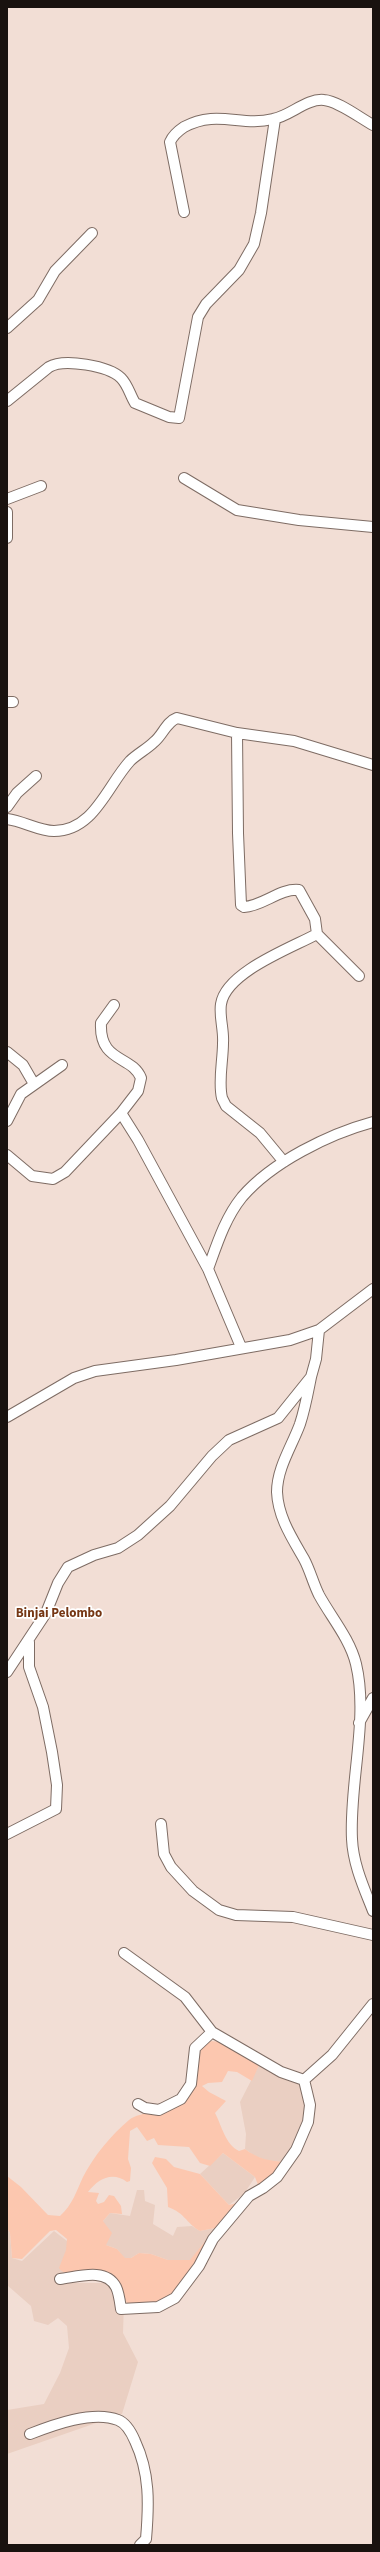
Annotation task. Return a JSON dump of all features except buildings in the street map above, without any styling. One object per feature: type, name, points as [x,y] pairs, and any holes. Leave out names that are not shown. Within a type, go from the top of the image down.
[{"type":"street","points":[[184,212],[171,155],[172,137],[190,124],[208,117],[221,117],[249,121],[275,119],[311,103],[325,100],[373,125]]},
{"type":"street","points":[[7,401],[49,367],[54,364],[69,363],[100,368],[116,374],[126,386],[135,403],[169,417],[179,418],[198,317],[206,304],[239,270],[254,244],[261,213],[275,119]]},
{"type":"street","points":[[7,328],[38,300],[55,271],[92,233]]},
{"type":"street","points":[[184,478],[238,510],[299,520],[373,527]]},
{"type":"street","points":[[7,499],[41,486]]},
{"type":"street","points":[[7,512],[7,538]]},
{"type":"street","points":[[7,819],[53,831],[66,830],[81,824],[91,815],[131,761],[156,741],[173,720],[182,719],[237,733],[294,740],[373,765]]},
{"type":"street","points":[[237,733],[238,833],[241,905],[244,907],[253,906],[290,891],[299,890],[315,919],[317,934],[359,976]]},
{"type":"street","points":[[7,807],[17,793],[36,776]]},
{"type":"street","points":[[284,1162],[260,1133],[223,1102],[220,1093],[223,1036],[220,1005],[227,989],[247,971],[317,934]]},
{"type":"street","points":[[7,1155],[32,1176],[53,1179],[65,1172],[121,1113],[138,1091],[141,1078],[137,1072],[111,1054],[104,1041],[101,1022],[114,1005]]},
{"type":"street","points":[[7,1052],[23,1065],[34,1084]]},
{"type":"street","points":[[7,1122],[17,1100],[34,1084],[62,1065]]},
{"type":"street","points":[[121,1113],[138,1140],[208,1268],[241,1347]]},
{"type":"street","points":[[208,1268],[219,1235],[242,1197],[284,1162],[334,1136],[373,1122]]},
{"type":"street","points":[[7,1417],[74,1378],[95,1371],[176,1360],[241,1347],[290,1340],[319,1330],[373,1288]]},
{"type":"street","points":[[319,1330],[316,1359],[300,1423],[281,1469],[277,1492],[280,1508],[289,1534],[305,1561],[319,1594],[344,1637],[356,1664],[359,1723],[351,1818],[352,1840],[357,1869],[370,1897],[373,1911]]},
{"type":"street","points":[[7,1672],[29,1642],[46,1613],[58,1582],[68,1567],[94,1555],[118,1548],[138,1535],[170,1506],[212,1456],[229,1440],[278,1418],[311,1377]]},
{"type":"street","points":[[7,1834],[56,1809],[57,1786],[52,1752],[43,1707],[29,1667],[29,1642]]},
{"type":"street","points":[[359,1723],[373,1698]]},
{"type":"street","points":[[161,1824],[164,1854],[171,1867],[193,1891],[219,1910],[236,1915],[293,1917],[373,1935]]},
{"type":"street","points":[[124,1953],[185,1997],[212,2032],[281,2072],[304,2080]]},
{"type":"street","points":[[304,2080],[332,2055],[373,2004]]},
{"type":"street","points":[[138,2104],[145,2108],[159,2110],[181,2099],[191,2084],[196,2048],[200,2041],[212,2032]]},
{"type":"street","points":[[60,2279],[103,2276],[116,2287],[121,2309],[158,2307],[175,2298],[199,2266],[213,2239],[249,2196],[263,2188],[277,2176],[296,2150],[310,2112],[304,2080]]},
{"type":"street","points":[[30,2434],[57,2424],[85,2418],[106,2417],[120,2421],[132,2434],[139,2449],[148,2482],[146,2539],[140,2545]]},
{"type":"shaded area","points":[[209,2041],[224,2042],[259,2065],[252,2081],[237,2072],[228,2071],[222,2082],[208,2083],[202,2086],[209,2092],[226,2101],[215,2113],[230,2144],[239,2151],[245,2149],[264,2159],[285,2162],[262,2185],[258,2185],[255,2177],[223,2153],[210,2166],[200,2163],[189,2147],[158,2145],[154,2138],[147,2141],[137,2127],[130,2131],[128,2159],[131,2168],[130,2181],[127,2182],[116,2177],[106,2178],[96,2183],[88,2192],[99,2193],[96,2201],[98,2204],[104,2202],[109,2195],[114,2196],[121,2206],[122,2214],[110,2213],[103,2221],[112,2233],[106,2245],[117,2249],[125,2258],[131,2258],[139,2253],[151,2254],[168,2260],[190,2260],[211,2234],[209,2241],[172,2297],[161,2303],[130,2305],[127,2303],[112,2274],[98,2272],[75,2274],[63,2271],[59,2268],[66,2250],[67,2239],[56,2230],[50,2231],[22,2259],[12,2258],[10,2233],[7,2228],[7,2176],[21,2187],[48,2215],[60,2216],[71,2202],[92,2162],[103,2146],[116,2132],[134,2117],[166,2108],[184,2099],[190,2093],[194,2086],[196,2077],[198,2051]]},
{"type":"shaded area","points":[[259,2065],[302,2085],[306,2098],[301,2127],[285,2162],[268,2161],[253,2155],[245,2149],[246,2134],[240,2102]]},
{"type":"shaded area","points":[[223,2153],[255,2177],[244,2194],[229,2205],[200,2174]]},
{"type":"shaded area","points":[[155,2157],[166,2159],[174,2167],[200,2174],[229,2205],[237,2203],[218,2230],[215,2228],[200,2231],[191,2225],[174,2209],[168,2207],[167,2188],[152,2163]]},
{"type":"shaded area","points":[[137,2190],[144,2190],[145,2201],[155,2205],[153,2224],[173,2236],[177,2227],[192,2226],[200,2231],[215,2228],[191,2260],[168,2260],[151,2254],[139,2253],[131,2258],[124,2258],[117,2249],[106,2245],[103,2221],[110,2213],[130,2216]]},
{"type":"shaded area","points":[[7,2228],[10,2233],[12,2258],[22,2261],[54,2231],[76,2248],[63,2275],[72,2283],[109,2283],[124,2302],[123,2333],[138,2362],[122,2414],[7,2454],[7,2410],[44,2404],[60,2373],[69,2348],[67,2326],[58,2318],[48,2325],[34,2321],[31,2306],[7,2285]]},
{"type":"district","name":"Binjai Pelombo","points":[[59,1614]]}]
